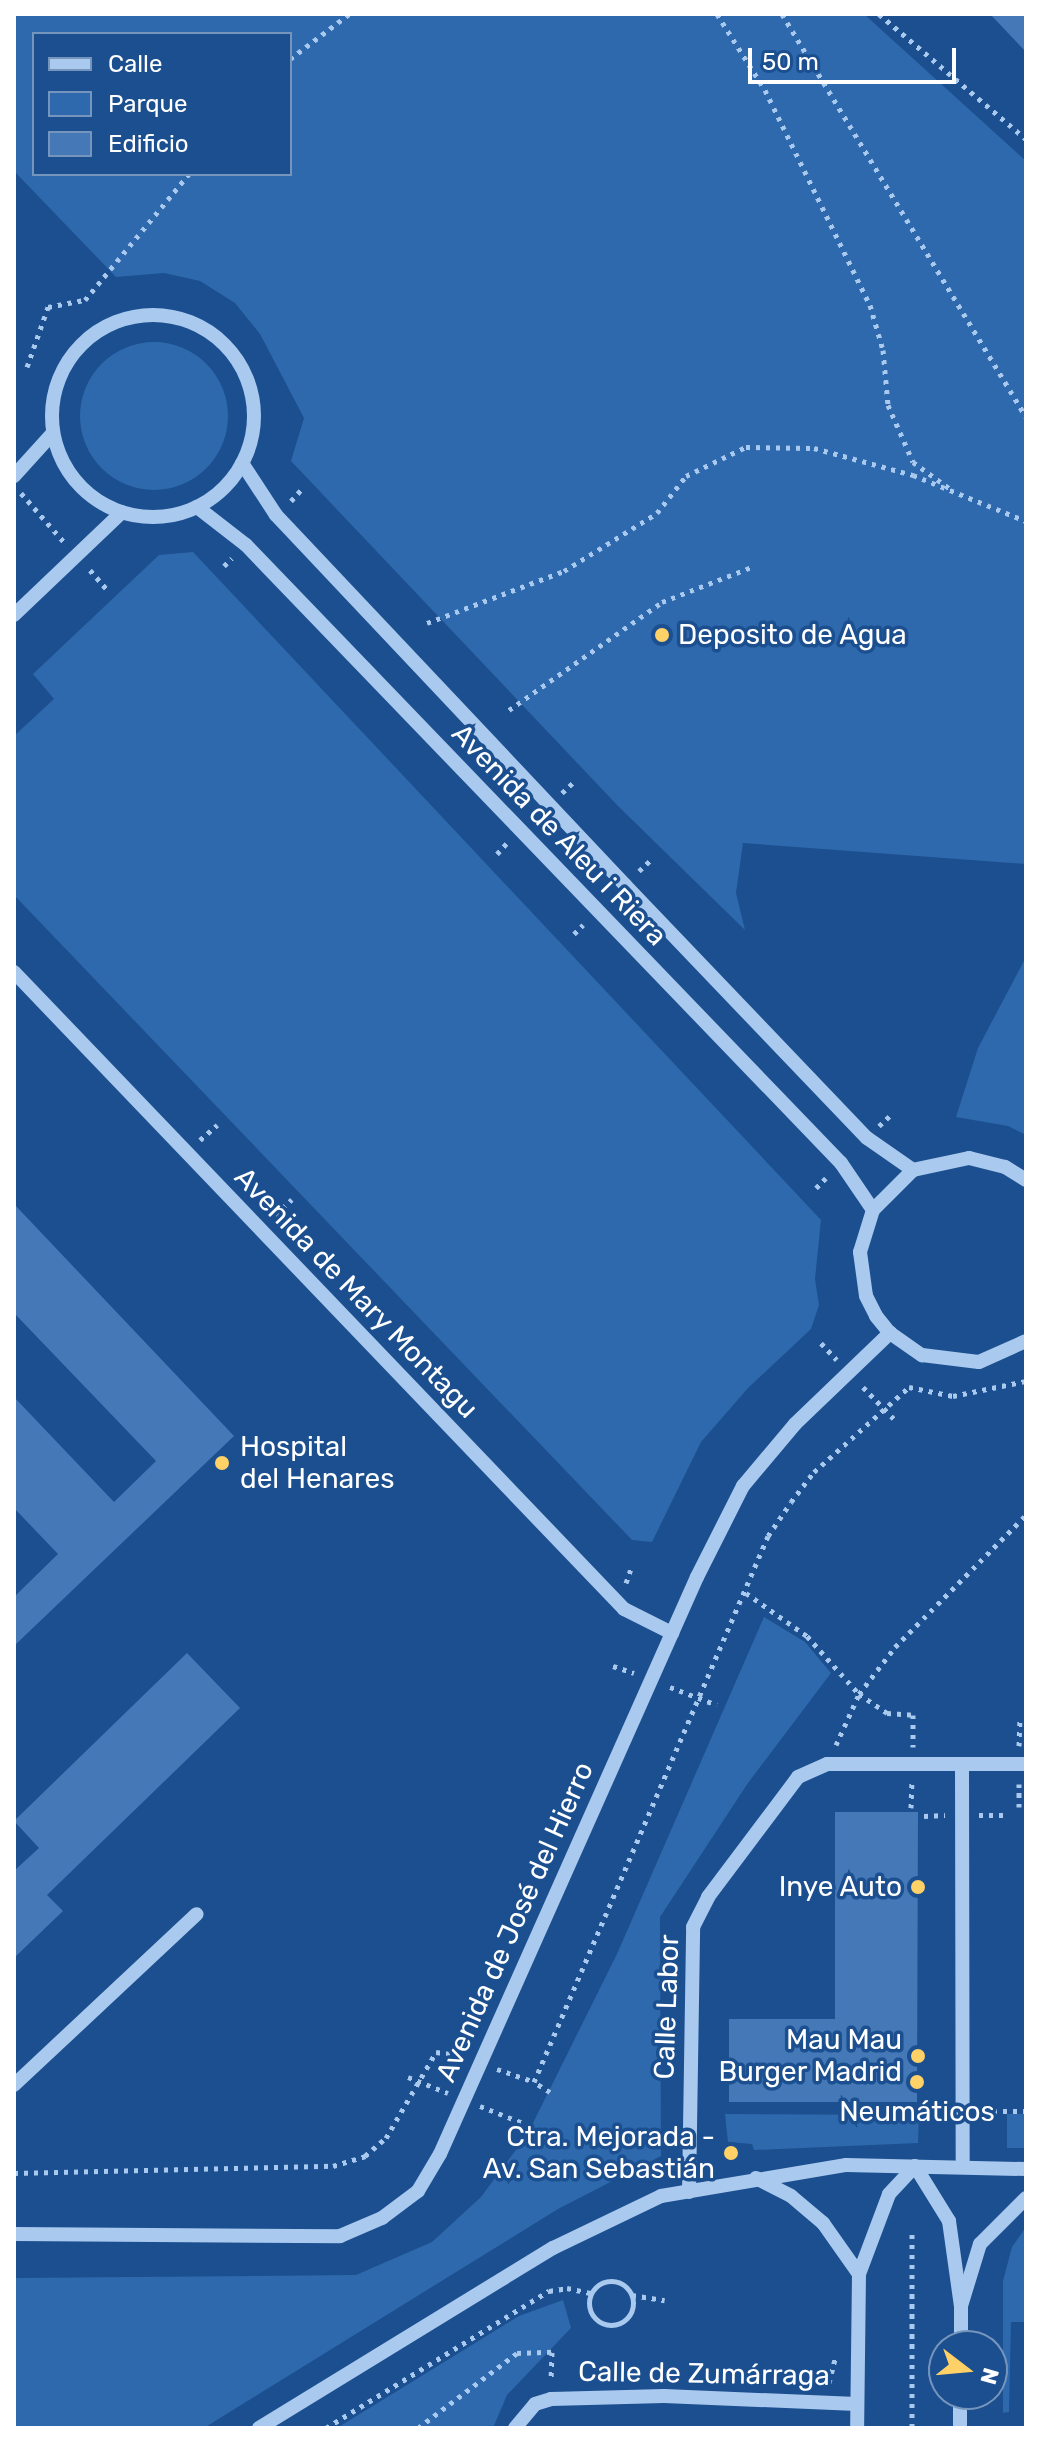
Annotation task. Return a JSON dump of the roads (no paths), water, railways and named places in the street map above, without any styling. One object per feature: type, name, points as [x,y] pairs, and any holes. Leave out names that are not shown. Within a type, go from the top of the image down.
[{"type":"street","points":[[161,315],[189,321],[214,335],[241,368],[253,408],[242,463],[222,489],[197,507],[160,516],[122,512],[76,483],[53,433],[53,400],[60,379],[83,343],[133,316],[161,315]]},
{"type":"street","points":[[14,476],[53,433]]},
{"type":"street","name":"Avenida de Aleu i Riera","points":[[242,463],[276,515],[625,885],[867,1138],[913,1170]]},
{"type":"street","name":"Avenida de Aleu i Riera","points":[[197,507],[257,556],[841,1163],[873,1210]]},
{"type":"street","points":[[14,615],[122,512]]},
{"type":"street","name":"Avenida de Mary Montagu","points":[[14,972],[618,1602],[672,1633]]},
{"type":"street","points":[[1026,1180],[1005,1167],[969,1158],[913,1170],[873,1210],[860,1252],[861,1274],[876,1316],[890,1333],[922,1355],[960,1364],[998,1357],[1026,1341]]},
{"type":"street","name":"Avenida de José del Hierro","points":[[14,2234],[340,2236],[382,2218],[418,2191],[481,2063],[672,1633],[743,1486],[795,1424],[890,1333]]},
{"type":"street","name":"Calle Labor","points":[[689,2192],[693,1927],[708,1897],[798,1777],[811,1768],[827,1764],[962,1764]]},
{"type":"street","points":[[963,2167],[962,1764],[1026,1764]]},
{"type":"street","points":[[14,2085],[197,1914]]},
{"type":"street","points":[[259,2428],[553,2248],[639,2204],[756,2178],[846,2165],[1026,2169]]},
{"type":"street","points":[[857,2428],[859,2274],[889,2194],[915,2166]]},
{"type":"street","points":[[915,2166],[949,2221],[961,2306],[961,2330]]},
{"type":"street","points":[[756,2178],[791,2196],[823,2223],[859,2274]]},
{"type":"street","points":[[961,2306],[980,2244],[1026,2198]]},
{"type":"street","name":"Calle de Zumárraga","points":[[515,2428],[535,2404],[551,2399],[664,2396],[857,2404]]},
{"type":"place","name":"Deposito de Agua","points":[[662,635]]},
{"type":"place","name":"Hospital del Henares","points":[[222,1463]]},
{"type":"place","name":"Inye Auto","points":[[918,1887]]},
{"type":"place","name":"Mau Mau Burger Madrid","points":[[918,2056]]},
{"type":"place","name":"Neumáticos","points":[[917,2082]]},
{"type":"place","name":"Ctra. Mejorada - Av. San Sebastián","points":[[731,2153]]}]
